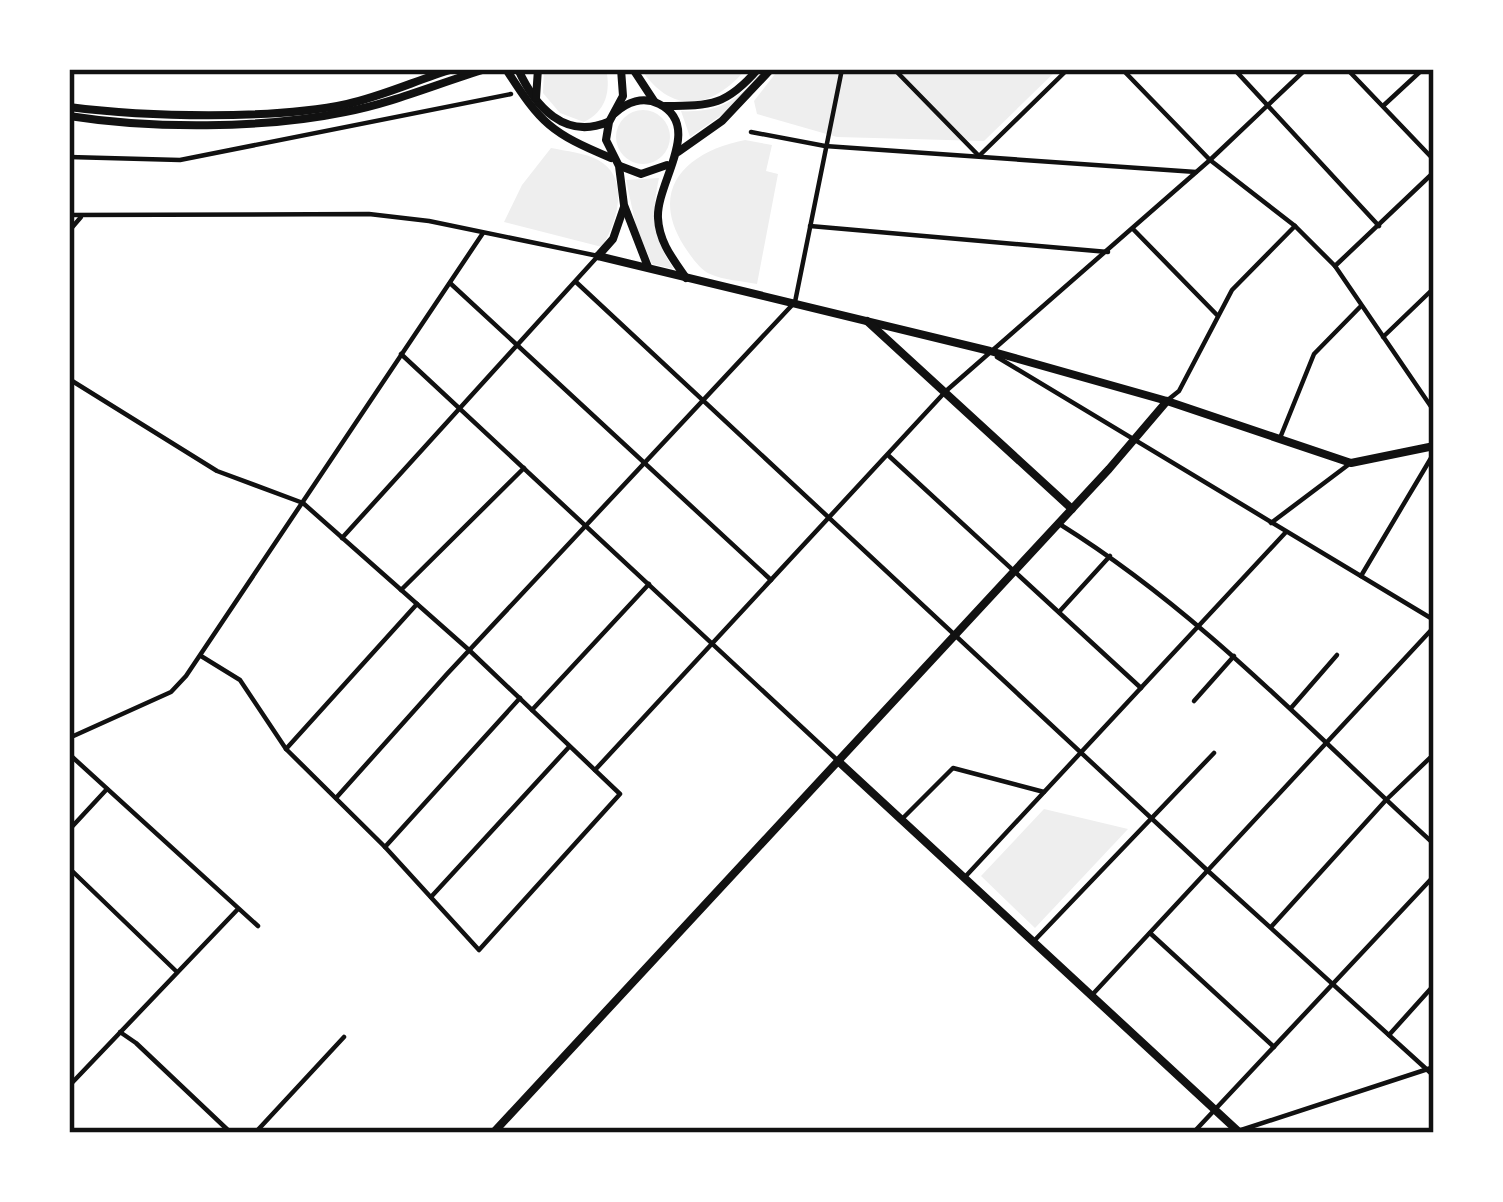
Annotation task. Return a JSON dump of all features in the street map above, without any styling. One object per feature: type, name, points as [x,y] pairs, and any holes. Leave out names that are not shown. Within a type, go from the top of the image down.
[{"type":"main road","points":[[69,111],[234,113],[324,107],[452,69]]},
{"type":"main road","points":[[69,111],[205,123],[322,116],[378,104],[486,69]]},
{"type":"main road","points":[[506,69],[541,121],[567,140],[641,175],[653,173],[722,121],[771,69]]},
{"type":"main road","points":[[518,69],[536,100],[576,129],[612,118],[637,101],[723,101],[758,69]]},
{"type":"main road","points":[[536,100],[538,69]]},
{"type":"main road","points":[[621,69],[623,96],[606,140],[624,206],[648,267]]},
{"type":"main road","points":[[633,69],[677,122],[675,156],[659,198],[658,219],[666,249],[686,278]]},
{"type":"main road","points":[[624,206],[613,238],[598,256],[990,351],[1167,401],[1351,463],[1432,449]]},
{"type":"main road","points":[[866,320],[1072,509]]},
{"type":"main road","points":[[493,1133],[1167,401]]},
{"type":"main road","points":[[838,761],[1239,1132]]},
{"type":"street","points":[[337,798],[795,302],[842,69]]},
{"type":"street","points":[[894,69],[979,157]]},
{"type":"street","points":[[979,157],[1067,69]]},
{"type":"street","points":[[1122,69],[1210,160],[1295,226],[1335,266],[1432,405]]},
{"type":"street","points":[[1234,69],[1379,226]]},
{"type":"street","points":[[596,770],[946,391],[1210,160],[1306,69]]},
{"type":"street","points":[[1348,69],[1434,160]]},
{"type":"street","points":[[1383,106],[1423,69]]},
{"type":"street","points":[[69,157],[180,160],[511,94]]},
{"type":"street","points":[[751,132],[825,146],[1196,172]]},
{"type":"street","points":[[1335,266],[1434,172]]},
{"type":"street","points":[[69,215],[369,214],[429,221],[598,256],[342,538]]},
{"type":"street","points":[[69,231],[82,217]]},
{"type":"street","points":[[810,226],[1108,251]]},
{"type":"street","points":[[1167,401],[1179,391],[1232,290],[1295,226]]},
{"type":"street","points":[[1132,229],[1217,316]]},
{"type":"street","points":[[69,738],[171,692],[201,656],[483,232]]},
{"type":"street","points":[[576,282],[1208,871],[1432,1071]]},
{"type":"street","points":[[450,283],[771,580]]},
{"type":"street","points":[[1383,337],[1434,288]]},
{"type":"street","points":[[1280,438],[1309,363],[1361,306]]},
{"type":"street","points":[[990,351],[1434,624],[1092,995]]},
{"type":"street","points":[[401,354],[838,761]]},
{"type":"street","points":[[69,379],[217,472],[303,503],[470,650],[620,794],[479,950],[286,749],[241,680],[201,656]]},
{"type":"street","points":[[1361,576],[1432,449]]},
{"type":"street","points":[[888,455],[1141,688]]},
{"type":"street","points":[[1271,523],[1351,463]]},
{"type":"street","points":[[401,590],[524,468]]},
{"type":"street","points":[[1058,523],[1200,624],[1434,844]]},
{"type":"street","points":[[965,877],[1286,532]]},
{"type":"street","points":[[1059,612],[1110,556]]},
{"type":"street","points":[[532,710],[650,584]]},
{"type":"street","points":[[286,749],[416,604]]},
{"type":"street","points":[[1292,709],[1337,655]]},
{"type":"street","points":[[1194,700],[1234,656]]},
{"type":"street","points":[[385,848],[520,698]]},
{"type":"street","points":[[430,897],[569,746]]},
{"type":"street","points":[[1034,941],[1214,753]]},
{"type":"street","points":[[69,754],[258,926]]},
{"type":"street","points":[[1271,928],[1385,800],[1434,754]]},
{"type":"street","points":[[901,820],[953,768],[1044,792]]},
{"type":"street","points":[[69,830],[107,789]]},
{"type":"street","points":[[69,868],[177,972]]},
{"type":"street","points":[[1193,1133],[1434,876]]},
{"type":"street","points":[[69,1086],[238,909]]},
{"type":"street","points":[[1150,933],[1276,1048]]},
{"type":"street","points":[[1389,1035],[1434,985]]},
{"type":"street","points":[[120,1032],[231,1133]]},
{"type":"street","points":[[255,1133],[344,1037]]},
{"type":"street","points":[[1239,1132],[1432,1071]]},
{"type":"shaded area","points":[[544,69],[606,69],[608,85],[602,106],[584,122],[560,113],[543,93]]},
{"type":"shaded area","points":[[641,69],[746,69],[720,92],[693,102],[666,95]]},
{"type":"shaded area","points":[[763,69],[733,107],[690,137],[681,111],[707,110],[728,102]]},
{"type":"shaded area","points":[[779,69],[1058,69],[984,141],[837,137],[757,114],[754,101]]},
{"type":"shaded area","points":[[643,110],[662,118],[670,137],[662,156],[643,164],[624,156],[616,137],[624,118]]},
{"type":"shaded area","points":[[745,140],[772,145],[766,171],[778,174],[757,284],[721,278],[703,269],[684,246],[670,206],[672,189],[691,163]]},
{"type":"shaded area","points":[[551,148],[593,158],[615,178],[616,213],[602,247],[504,222],[522,185]]},
{"type":"shaded area","points":[[659,178],[656,226],[674,269],[652,264],[636,226],[626,180]]},
{"type":"shaded area","points":[[1044,809],[1128,829],[1035,928],[981,876]]}]
